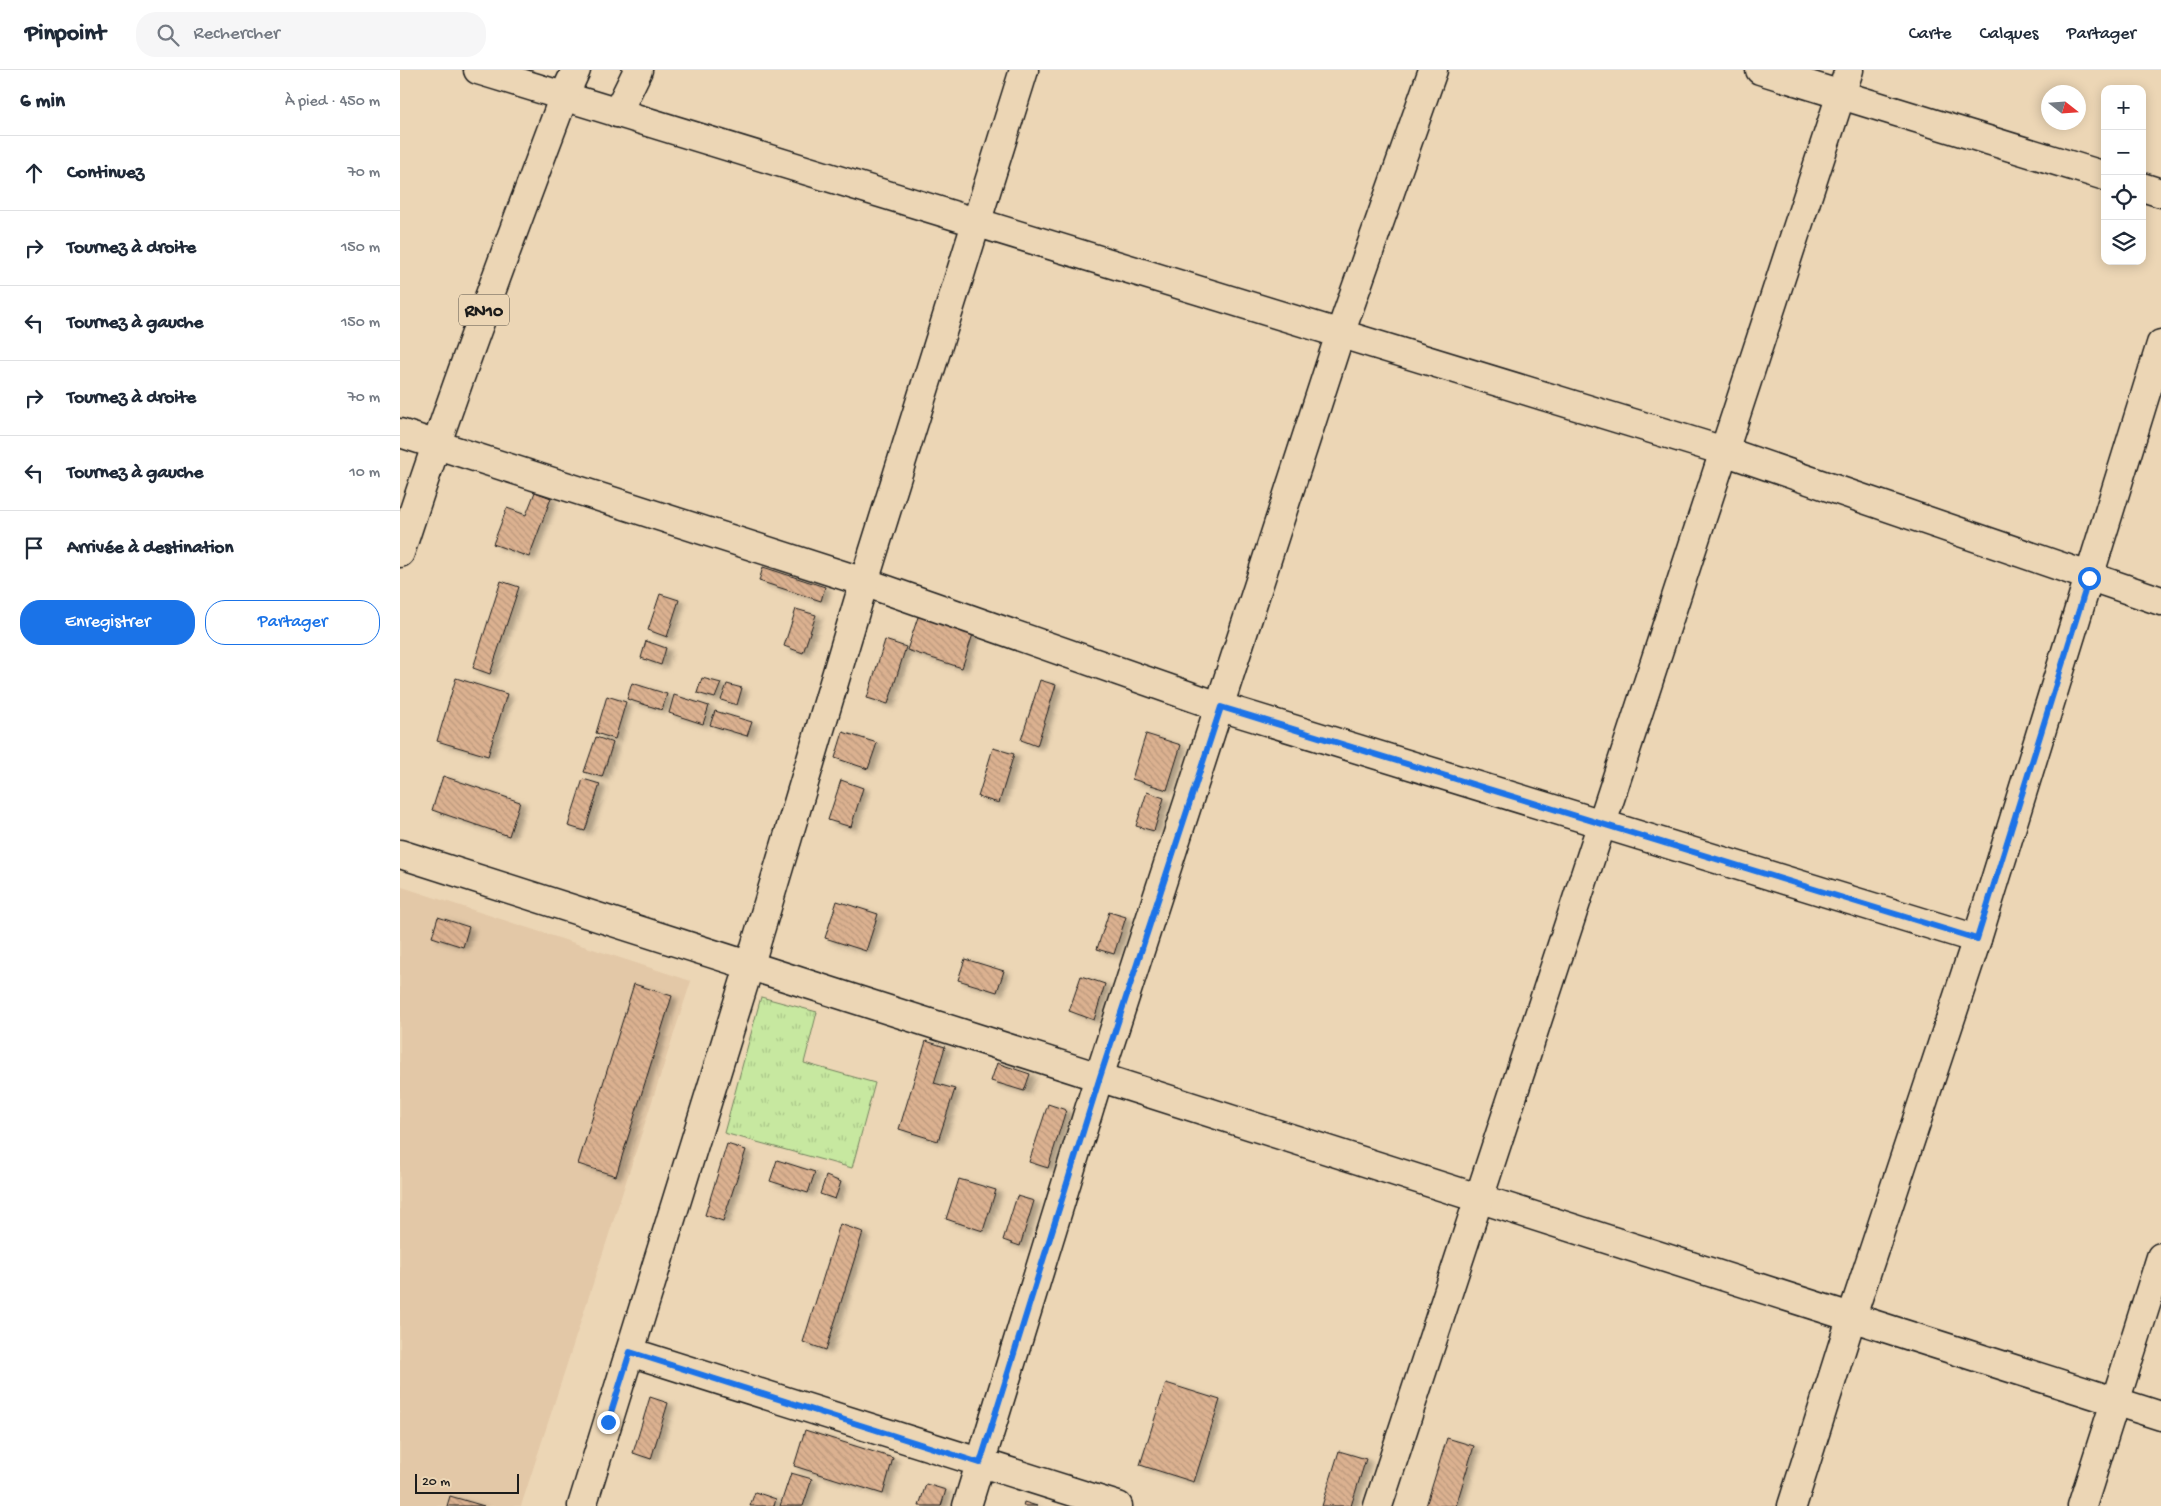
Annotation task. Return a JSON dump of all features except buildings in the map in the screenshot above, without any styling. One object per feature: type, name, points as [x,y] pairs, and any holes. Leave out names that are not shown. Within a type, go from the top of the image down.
[{"type":"main road","points":[[478,70],[1724,451],[2089,578],[2161,601]]},
{"type":"main road","name":"RN10","points":[[400,553],[436,444],[564,96],[576,70]]},
{"type":"main road","points":[[617,112],[638,70]]},
{"type":"main road","points":[[582,1506],[750,964],[864,582],[1024,70]]},
{"type":"main road","points":[[967,1506],[1100,1077],[1340,334],[1433,70]]},
{"type":"main road","points":[[1760,70],[1845,82],[2102,175]]},
{"type":"main road","points":[[1378,1506],[1845,82]]},
{"type":"main road","points":[[2146,188],[2161,193]]},
{"type":"main road","points":[[1792,1506],[1851,1319],[1977,939],[2161,344]]},
{"type":"main road","points":[[400,433],[864,582],[1221,707],[1977,939]]},
{"type":"main road","points":[[400,854],[750,964],[1851,1319],[2161,1416]]},
{"type":"main road","points":[[2082,1506],[2161,1257]]},
{"type":"main road","points":[[630,1352],[1118,1506]]},
{"type":"shaded area","points":[[402,887],[691,981],[521,1506],[400,1506],[400,894]]},
{"type":"green space","points":[[761,997],[817,1012],[804,1063],[875,1083],[852,1168],[724,1133]]},
{"type":"route","points":[[608,1422],[630,1352],[980,1463],[1100,1077],[1221,707],[1977,939],[2089,578]]}]
